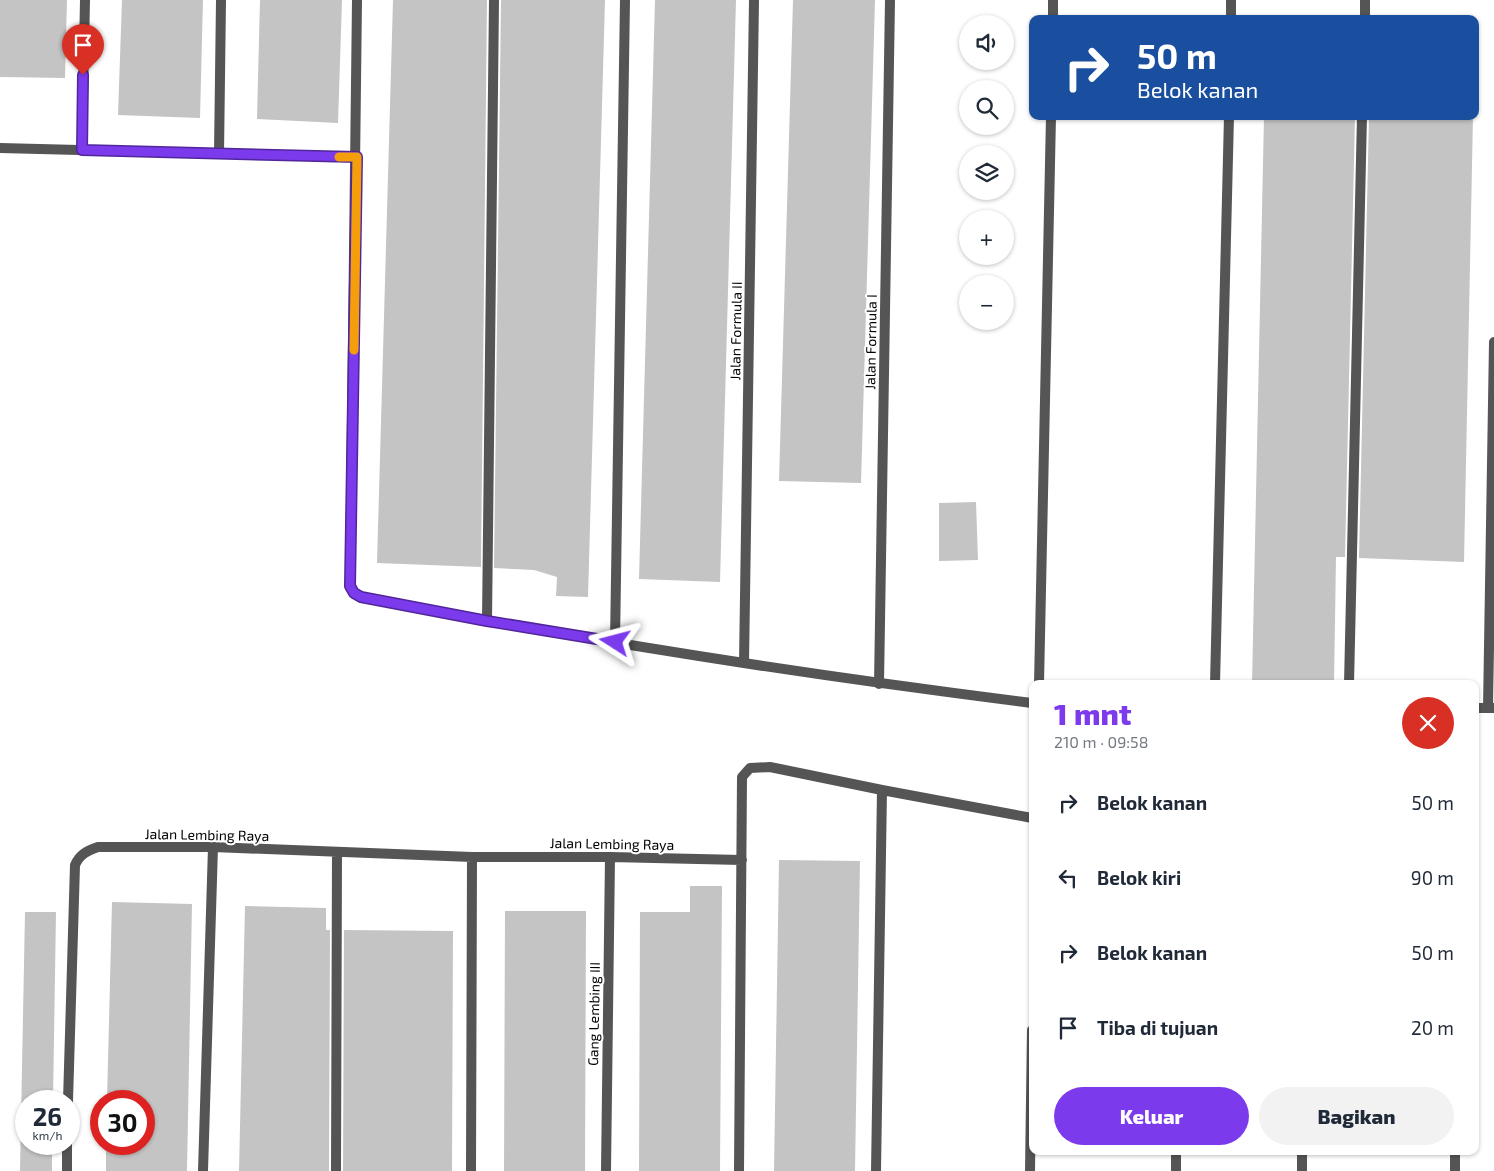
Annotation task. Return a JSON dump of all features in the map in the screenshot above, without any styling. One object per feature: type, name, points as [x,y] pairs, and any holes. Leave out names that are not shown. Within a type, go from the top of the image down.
[{"type":"street","points":[[82,150],[85,0]]},
{"type":"street","points":[[219,154],[220,0]]},
{"type":"street","points":[[357,0],[357,157],[350,586],[354,593],[361,597],[487,621],[615,642],[879,684],[1029,703]]},
{"type":"street","points":[[487,621],[494,0]]},
{"type":"street","points":[[615,642],[625,0]]},
{"type":"street","name":"Jalan Formula II","points":[[744,662],[754,0]]},
{"type":"street","name":"Jalan Formula I","points":[[879,684],[890,0]]},
{"type":"street","points":[[1053,0],[1053,15]]},
{"type":"street","points":[[1231,15],[1232,0]]},
{"type":"street","points":[[1365,0],[1365,15]]},
{"type":"street","points":[[1039,680],[1051,120]]},
{"type":"street","points":[[1215,680],[1229,120]]},
{"type":"street","points":[[1349,680],[1362,120]]},
{"type":"street","points":[[0,148],[357,157]]},
{"type":"street","points":[[1491,708],[1494,342]]},
{"type":"street","points":[[739,1171],[742,777],[750,768],[770,767],[1029,817]]},
{"type":"street","points":[[876,1171],[882,790]]},
{"type":"street","name":"Jalan Lembing Raya","points":[[68,1090],[75,865],[78,858],[84,852],[98,847],[213,847],[472,857],[610,857],[742,860]]},
{"type":"street","points":[[203,1171],[213,847]]},
{"type":"street","points":[[336,1171],[337,852]]},
{"type":"street","points":[[471,1171],[472,857]]},
{"type":"street","name":"Gang Lembing III","points":[[606,1171],[610,857]]},
{"type":"street","points":[[66,1171],[67,1155]]},
{"type":"street","points":[[1030,1155],[1030,1171]]},
{"type":"street","points":[[1176,1155],[1176,1171]]},
{"type":"street","points":[[1302,1155],[1302,1171]]},
{"type":"street","points":[[1455,1155],[1455,1171]]},
{"type":"building","points":[[0,0],[67,0],[65,78],[0,77]]},
{"type":"building","points":[[122,0],[203,0],[200,118],[118,115]]},
{"type":"building","points":[[260,0],[342,0],[338,123],[257,119]]},
{"type":"building","points":[[393,0],[487,0],[481,567],[377,563]]},
{"type":"building","points":[[501,0],[605,0],[588,597],[556,596],[557,577],[534,570],[494,568]]},
{"type":"building","points":[[655,0],[736,0],[720,582],[639,579]]},
{"type":"building","points":[[793,0],[875,0],[861,483],[779,481]]},
{"type":"building","points":[[1264,120],[1355,120],[1345,557],[1336,557],[1334,680],[1252,680]]},
{"type":"building","points":[[1369,120],[1473,120],[1464,562],[1359,558]]},
{"type":"building","points":[[976,502],[978,560],[939,561],[939,503]]},
{"type":"building","points":[[779,860],[860,861],[855,1171],[774,1171]]},
{"type":"building","points":[[690,886],[722,886],[720,1171],[639,1171],[640,912],[690,912]]},
{"type":"building","points":[[112,902],[192,904],[187,1171],[106,1171],[106,1155],[155,1155],[155,1090],[107,1090]]},
{"type":"building","points":[[245,906],[326,908],[326,930],[330,930],[329,1171],[239,1171]]},
{"type":"building","points":[[505,911],[586,911],[585,1171],[504,1171]]},
{"type":"building","points":[[25,912],[56,912],[53,1090],[22,1090]]},
{"type":"building","points":[[344,930],[453,931],[452,1171],[343,1171]]},
{"type":"building","points":[[20,1155],[52,1155],[52,1171],[20,1171]]},
{"type":"slow traffic","points":[[339,157],[357,157],[354,350]]},
{"type":"route","points":[[83,75],[82,150],[357,157],[350,586],[354,593],[361,597],[469,618],[615,642]]}]
